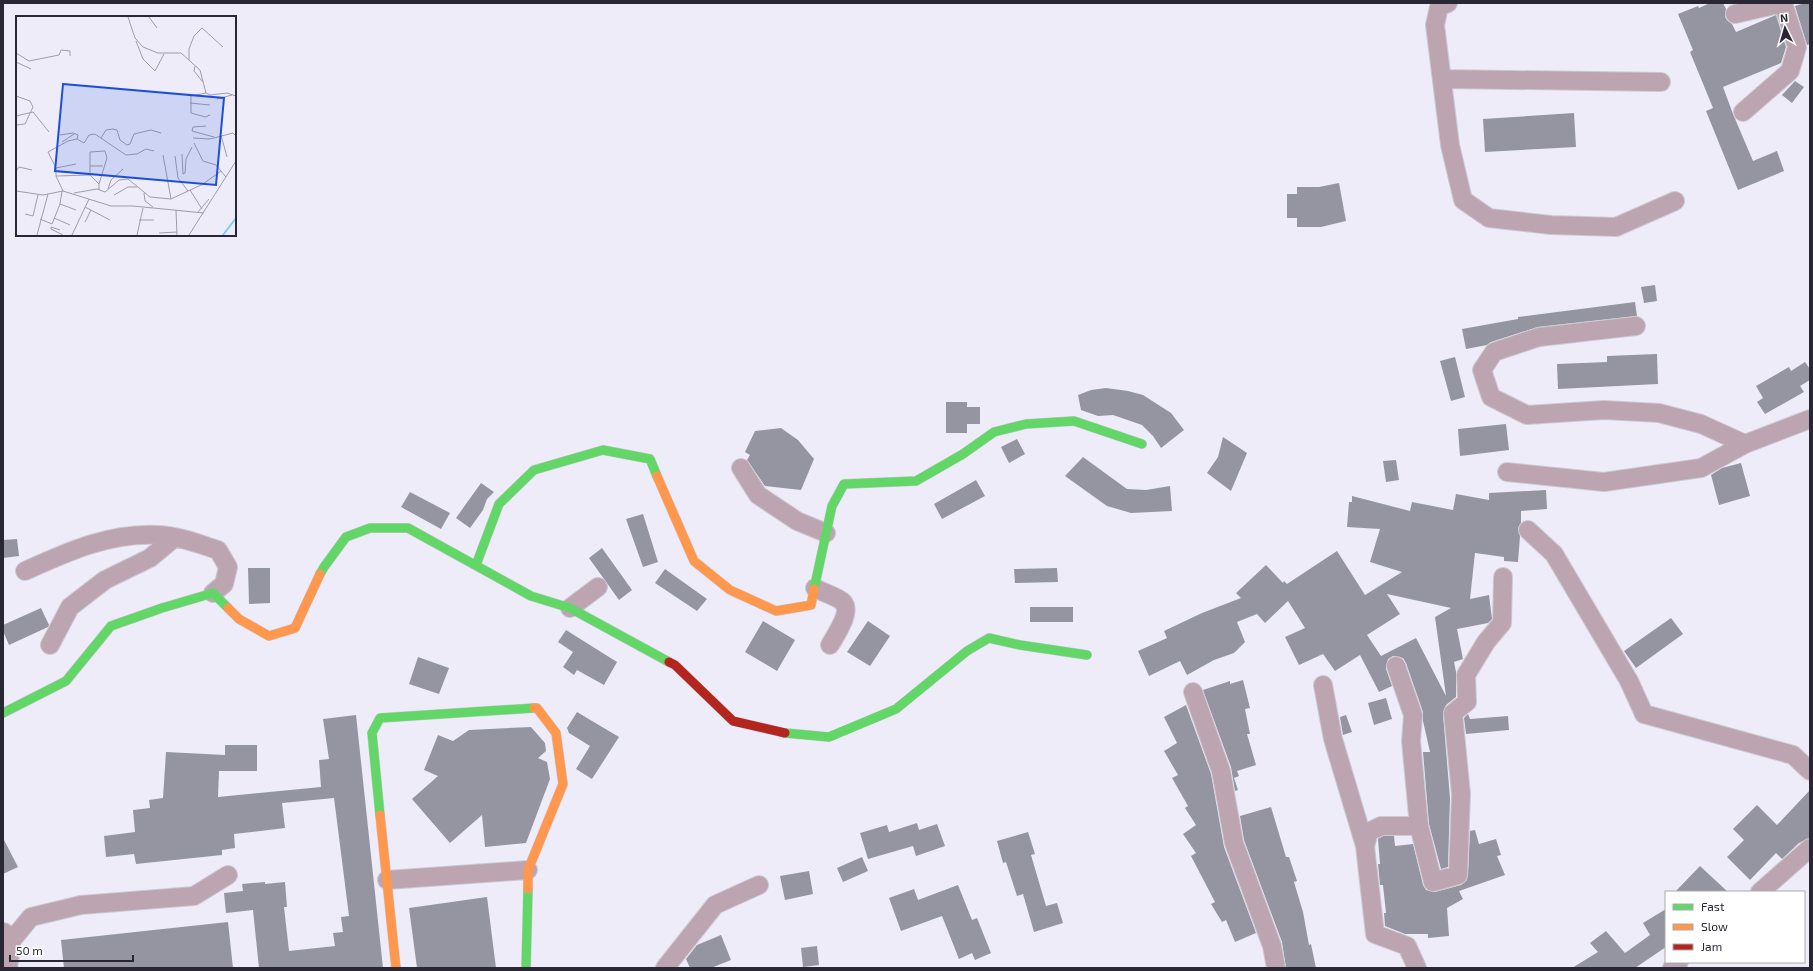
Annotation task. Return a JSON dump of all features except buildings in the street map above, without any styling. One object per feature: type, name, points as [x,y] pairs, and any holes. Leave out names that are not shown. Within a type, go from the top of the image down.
[{"type":"street","points":[[1448,3],[1439,7],[1435,25],[1443,79],[1450,145],[1463,200],[1489,218],[1551,225],[1616,227],[1675,201]]},
{"type":"street","points":[[1735,14],[1783,3],[1797,47],[1790,71],[1743,112]]},
{"type":"street","points":[[1443,79],[1661,82]]},
{"type":"street","points":[[1636,326],[1539,337],[1494,352],[1482,370],[1491,397],[1527,415],[1604,410],[1659,413],[1701,424],[1745,444]]},
{"type":"street","points":[[1507,472],[1604,482],[1702,468],[1745,444],[1810,419]]},
{"type":"street","points":[[476,565],[499,504],[534,470],[603,450],[650,459],[694,561],[730,590],[776,611],[811,605],[832,506],[844,484],[916,481],[962,454],[994,432],[1026,424],[1074,421],[1142,444]]},
{"type":"street","points":[[741,468],[758,495],[796,521],[826,534]]},
{"type":"street","points":[[214,593],[239,619],[269,636],[295,628],[324,567],[346,537],[370,528],[408,528],[531,596],[570,608],[675,665],[733,721],[779,732],[829,737],[896,709],[967,651],[989,638],[1020,645],[1087,654]]},
{"type":"street","points":[[1528,530],[1554,554],[1630,681],[1644,714],[1793,755],[1810,771]]},
{"type":"street","points":[[3,713],[66,682],[111,626],[162,608],[214,593],[224,584],[228,568],[218,550],[159,535],[125,536],[79,547],[25,571]]},
{"type":"street","points":[[50,645],[70,607],[105,580],[150,558],[174,538]]},
{"type":"street","points":[[1396,666],[1413,715],[1411,741],[1419,826],[1433,882],[1458,875],[1460,794],[1453,713],[1467,702],[1466,675],[1486,642],[1502,623],[1503,577]]},
{"type":"street","points":[[570,608],[598,587]]},
{"type":"street","points":[[814,588],[843,602],[846,609],[845,617],[830,645]]},
{"type":"street","points":[[1323,685],[1334,739],[1365,846],[1375,934],[1408,946],[1418,968]]},
{"type":"street","points":[[1193,692],[1221,772],[1234,843],[1272,946],[1276,968]]},
{"type":"street","points":[[396,968],[372,733],[380,718],[537,708],[556,733],[563,784],[528,870],[526,968]]},
{"type":"street","points":[[1365,846],[1369,832],[1381,826],[1419,826]]},
{"type":"street","points":[[1761,891],[1810,848]]},
{"type":"street","points":[[387,880],[528,870]]},
{"type":"street","points":[[8,968],[7,935],[31,917],[81,905],[194,896],[228,875]]},
{"type":"street","points":[[665,968],[715,905],[759,885]]},
{"type":"traffic: fast","points":[[814,589],[832,506],[844,484],[916,481],[963,454],[994,432],[1026,424],[1074,421],[1142,444]]},
{"type":"traffic: fast","points":[[476,565],[499,504],[534,470],[603,450],[650,459],[657,476]]},
{"type":"traffic: fast","points":[[320,574],[346,537],[370,528],[408,528],[531,596],[570,608],[669,662]]},
{"type":"traffic: fast","points":[[3,713],[66,681],[111,626],[162,608],[213,593],[228,608]]},
{"type":"traffic: fast","points":[[785,733],[829,737],[896,709],[967,651],[989,638],[1020,645],[1087,655]]},
{"type":"traffic: fast","points":[[380,815],[372,733],[380,718],[534,708]]},
{"type":"traffic: fast","points":[[526,968],[528,889]]},
{"type":"traffic: slow","points":[[657,476],[694,561],[730,590],[776,611],[811,605],[814,589]]},
{"type":"traffic: slow","points":[[228,608],[239,619],[269,636],[295,628],[320,574]]},
{"type":"traffic: slow","points":[[528,889],[528,870],[563,784],[556,733],[537,708],[534,708]]},
{"type":"traffic: slow","points":[[380,815],[396,968]]},
{"type":"traffic: jam","points":[[669,662],[675,665],[733,721],[785,733]]}]
